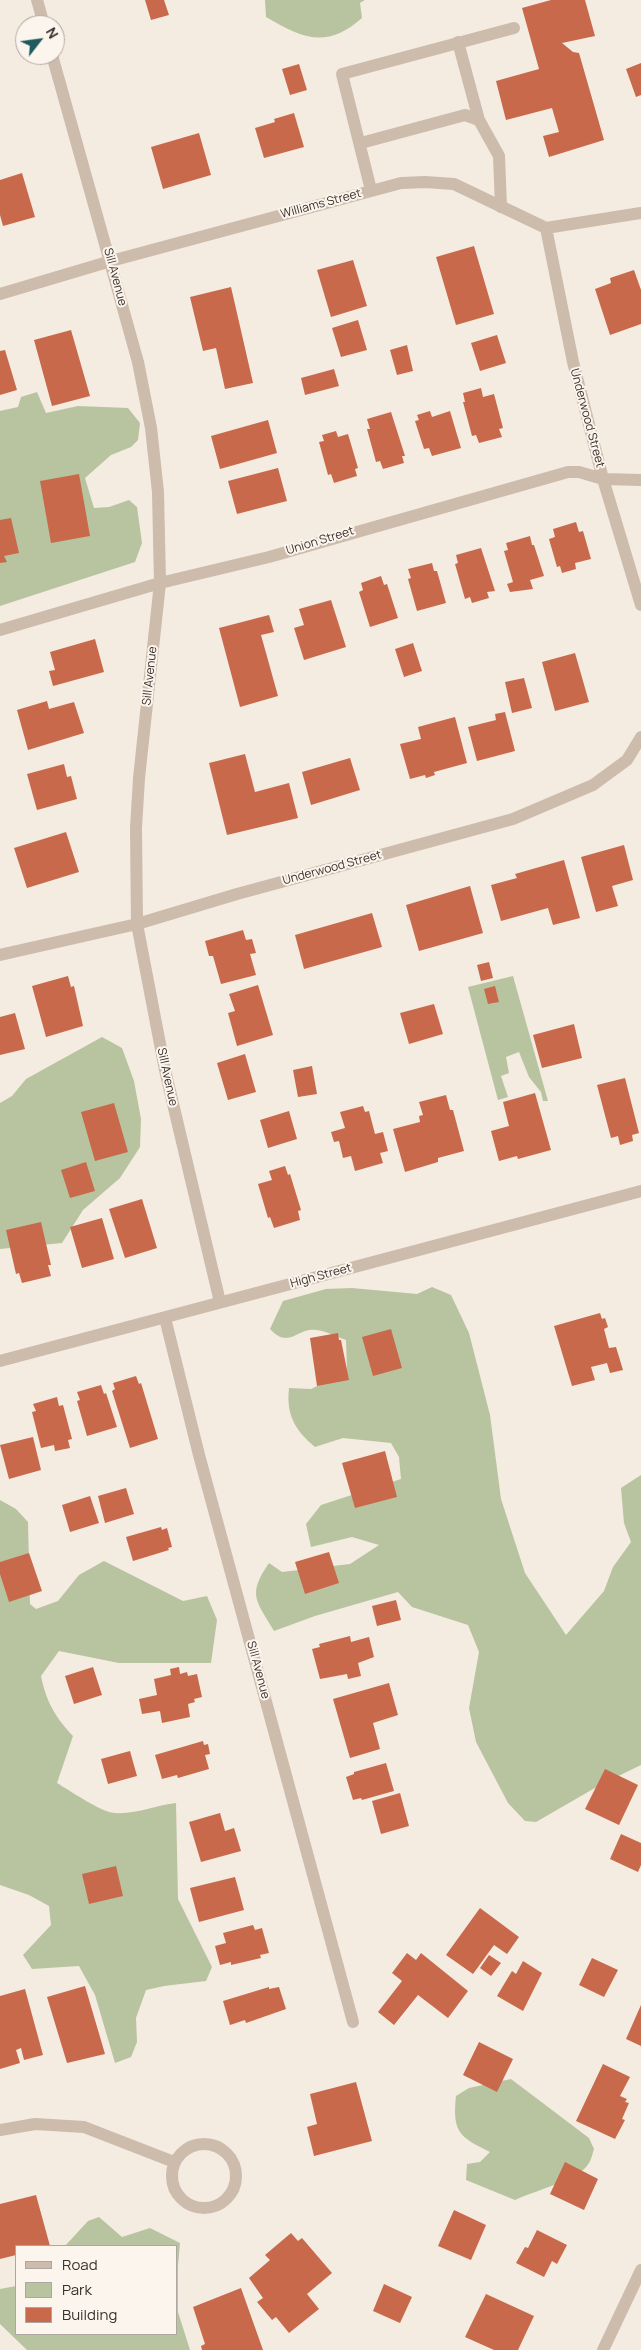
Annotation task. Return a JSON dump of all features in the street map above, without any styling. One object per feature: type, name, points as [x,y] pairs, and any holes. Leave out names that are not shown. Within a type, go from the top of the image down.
[{"type":"street","points":[[37,0],[41,15]]},
{"type":"street","points":[[371,190],[342,74],[514,28]]},
{"type":"street","points":[[458,42],[479,120],[499,156],[501,207]]},
{"type":"street","name":"Sill Avenue","points":[[55,65],[111,260],[138,362],[151,428],[158,492],[160,583],[139,778],[136,828],[137,924],[164,1070],[220,1302]]},
{"type":"street","points":[[360,143],[465,115],[479,120]]},
{"type":"street","name":"Williams Street","points":[[0,294],[111,260],[371,190],[417,182],[454,184],[546,228]]},
{"type":"street","points":[[546,228],[641,213]]},
{"type":"street","name":"Underwood Street","points":[[546,228],[569,345],[603,479],[641,605]]},
{"type":"street","name":"Union Street","points":[[0,630],[160,583],[269,557],[568,472],[578,472],[603,479],[641,480]]},
{"type":"street","name":"Underwood Street","points":[[0,955],[137,924],[237,894],[514,819],[593,785],[628,760],[641,737]]},
{"type":"street","name":"High Street","points":[[0,1361],[641,1191]]},
{"type":"street","name":"Sill Avenue","points":[[165,1318],[199,1455],[353,2022]]},
{"type":"street","points":[[0,2130],[35,2124],[84,2127],[174,2162]]},
{"type":"street","points":[[201,2144],[212,2144],[223,2149],[235,2168],[234,2190],[220,2205],[200,2209],[190,2206],[175,2192],[171,2172],[174,2162],[181,2153],[190,2147],[201,2144]]},
{"type":"street","points":[[603,2350],[641,2270]]},
{"type":"green space","points":[[265,0],[365,0],[360,3],[362,18],[349,28],[326,37],[315,37],[292,31],[266,17]]},
{"type":"green space","points":[[37,392],[46,413],[78,406],[128,408],[140,423],[138,440],[131,447],[111,455],[85,478],[94,508],[109,507],[129,500],[137,507],[142,543],[135,562],[0,606],[0,411],[18,407],[21,397]]},
{"type":"green space","points":[[513,976],[548,1101],[543,1101],[541,1092],[529,1077],[519,1052],[506,1057],[509,1073],[501,1076],[508,1097],[498,1100],[468,987]]},
{"type":"green space","points":[[102,1037],[122,1048],[134,1081],[141,1119],[140,1147],[120,1178],[83,1210],[62,1243],[0,1249],[0,1103],[12,1096],[26,1079]]},
{"type":"green space","points":[[432,1287],[451,1295],[469,1333],[490,1415],[501,1499],[525,1573],[566,1635],[604,1591],[613,1567],[631,1542],[624,1523],[621,1488],[641,1475],[641,1765],[600,1785],[536,1822],[525,1821],[508,1803],[476,1742],[469,1708],[479,1652],[468,1625],[412,1607],[398,1592],[315,1616],[274,1631],[256,1597],[258,1583],[269,1563],[282,1572],[350,1564],[379,1545],[352,1537],[311,1547],[306,1524],[321,1505],[401,1479],[399,1457],[391,1443],[343,1438],[315,1447],[297,1428],[289,1406],[289,1388],[311,1389],[347,1371],[346,1340],[316,1330],[310,1330],[288,1338],[277,1335],[270,1329],[283,1301],[326,1289],[352,1288],[417,1294]]},
{"type":"green space","points":[[0,1500],[16,1509],[28,1522],[30,1604],[36,1609],[58,1601],[79,1575],[104,1561],[183,1601],[207,1596],[217,1620],[211,1663],[119,1663],[59,1651],[41,1676],[52,1708],[73,1736],[57,1783],[109,1812],[134,1812],[176,1803],[178,1899],[212,1967],[206,1981],[146,1990],[136,2018],[137,2042],[131,2057],[115,2063],[95,1995],[79,1966],[32,1969],[23,1955],[51,1925],[49,1906],[29,1895],[0,1885]]},
{"type":"green space","points":[[511,2079],[589,2138],[594,2149],[586,2167],[573,2177],[515,2200],[466,2180],[467,2164],[480,2162],[490,2152],[465,2137],[460,2132],[455,2118],[456,2096],[469,2088]]},
{"type":"green space","points":[[99,2217],[122,2237],[150,2228],[180,2243],[178,2266],[178,2245],[66,2245],[88,2221]]},
{"type":"green space","points":[[15,2286],[15,2335],[178,2335],[178,2312],[190,2350],[27,2350],[0,2324],[0,2289]]},
{"type":"building","points":[[145,0],[164,0],[169,15],[151,20]]},
{"type":"building","points":[[551,0],[585,0],[595,36],[562,43],[573,52],[579,53],[604,140],[549,157],[543,136],[559,132],[552,108],[506,120],[496,81],[539,69],[522,8]]},
{"type":"building","points":[[641,63],[641,95],[636,97],[626,69]]},
{"type":"building","points":[[299,64],[307,90],[290,95],[282,69]]},
{"type":"building","points":[[294,113],[304,147],[264,158],[255,128],[275,122],[274,119]]},
{"type":"building","points":[[199,133],[211,175],[163,189],[151,147]]},
{"type":"building","points":[[22,173],[35,217],[3,226],[0,215],[0,180]]},
{"type":"building","points":[[474,246],[494,314],[456,325],[436,257]]},
{"type":"building","points":[[353,260],[367,306],[331,317],[317,270]]},
{"type":"building","points":[[634,270],[641,290],[641,324],[610,335],[595,289],[611,283],[610,278]]},
{"type":"building","points":[[231,287],[253,383],[225,389],[216,348],[203,351],[190,297]]},
{"type":"building","points":[[358,320],[367,350],[341,357],[332,328]]},
{"type":"building","points":[[71,330],[90,396],[52,406],[34,340]]},
{"type":"building","points":[[497,335],[506,363],[480,371],[471,343]]},
{"type":"building","points":[[407,345],[413,371],[397,375],[390,350]]},
{"type":"building","points":[[5,350],[17,390],[0,395],[0,351]]},
{"type":"building","points":[[334,369],[339,386],[305,395],[301,378]]},
{"type":"building","points":[[481,388],[483,397],[494,394],[503,428],[499,429],[502,437],[479,443],[476,435],[472,436],[463,402],[465,402],[463,393]]},
{"type":"building","points":[[430,411],[432,417],[450,411],[461,448],[432,456],[429,448],[424,449],[415,421],[419,420],[417,415]]},
{"type":"building","points":[[391,412],[405,456],[402,456],[404,463],[383,469],[380,461],[376,462],[367,429],[370,429],[367,419]]},
{"type":"building","points":[[268,420],[277,453],[220,469],[211,436]]},
{"type":"building","points":[[336,431],[338,437],[348,434],[358,468],[355,469],[357,476],[334,483],[331,474],[328,475],[319,442],[324,441],[322,435]]},
{"type":"building","points":[[278,468],[287,501],[237,514],[228,481]]},
{"type":"building","points":[[79,474],[90,536],[51,543],[40,481]]},
{"type":"building","points":[[11,518],[19,553],[4,556],[7,562],[0,563],[0,520]]},
{"type":"building","points":[[576,522],[579,532],[583,531],[591,559],[575,563],[576,569],[562,573],[560,566],[557,567],[549,539],[555,537],[553,529]]},
{"type":"building","points":[[530,536],[544,576],[530,580],[533,589],[510,592],[507,584],[513,582],[504,551],[508,550],[506,543]]},
{"type":"building","points":[[481,548],[495,591],[487,592],[489,598],[472,603],[470,597],[465,599],[455,564],[458,563],[456,555]]},
{"type":"building","points":[[432,563],[434,571],[437,571],[446,603],[417,611],[408,579],[411,578],[408,569]]},
{"type":"building","points":[[381,576],[384,585],[387,584],[398,618],[370,627],[359,592],[363,590],[361,583]]},
{"type":"building","points":[[331,600],[346,647],[304,660],[294,628],[304,625],[299,609]]},
{"type":"building","points":[[269,615],[274,632],[261,635],[278,696],[240,707],[219,628]]},
{"type":"building","points":[[95,639],[104,672],[53,686],[49,671],[55,670],[50,652]]},
{"type":"building","points":[[413,643],[422,671],[404,677],[395,649]]},
{"type":"building","points":[[575,653],[589,702],[555,711],[542,662]]},
{"type":"building","points":[[524,678],[532,708],[512,713],[505,682]]},
{"type":"building","points":[[47,701],[49,709],[74,702],[84,733],[28,750],[17,710]]},
{"type":"building","points":[[505,712],[515,751],[477,761],[468,727],[496,720],[495,714]]},
{"type":"building","points":[[455,717],[467,763],[434,772],[435,775],[426,778],[425,775],[410,779],[400,744],[421,739],[418,727]]},
{"type":"building","points":[[245,754],[255,792],[289,783],[298,818],[227,835],[209,763]]},
{"type":"building","points":[[350,758],[360,790],[311,805],[302,772]]},
{"type":"building","points":[[64,764],[67,777],[71,776],[77,799],[37,810],[27,774]]},
{"type":"building","points":[[66,832],[79,872],[27,888],[14,848]]},
{"type":"building","points":[[624,845],[633,880],[612,886],[618,906],[596,912],[581,857]]},
{"type":"building","points":[[564,860],[580,918],[553,925],[548,908],[501,921],[491,885],[517,878],[515,874]]},
{"type":"building","points":[[470,886],[483,933],[419,951],[406,905]]},
{"type":"building","points":[[372,913],[382,947],[304,969],[295,935]]},
{"type":"building","points":[[243,930],[246,940],[252,939],[256,953],[250,954],[256,975],[221,984],[213,956],[209,956],[205,941]]},
{"type":"building","points":[[489,962],[493,978],[481,981],[477,965]]},
{"type":"building","points":[[68,976],[71,987],[74,986],[83,1026],[46,1037],[32,986]]},
{"type":"building","points":[[258,985],[273,1035],[237,1046],[228,1013],[235,1011],[229,994]]},
{"type":"building","points":[[495,986],[499,1002],[488,1004],[484,989]]},
{"type":"building","points":[[434,1004],[443,1034],[409,1044],[400,1013]]},
{"type":"building","points":[[15,1013],[25,1049],[0,1055],[0,1017]]},
{"type":"building","points":[[574,1024],[582,1058],[542,1068],[533,1035]]},
{"type":"building","points":[[245,1054],[256,1092],[228,1100],[217,1063]]},
{"type":"building","points":[[312,1066],[317,1094],[298,1097],[293,1070]]},
{"type":"building","points":[[625,1078],[639,1133],[632,1135],[633,1141],[620,1145],[618,1136],[611,1138],[597,1085]]},
{"type":"building","points":[[535,1093],[551,1150],[518,1159],[517,1156],[499,1161],[491,1131],[509,1126],[503,1102]]},
{"type":"building","points":[[446,1095],[450,1110],[453,1110],[464,1151],[438,1158],[438,1162],[405,1172],[393,1129],[420,1122],[419,1116],[423,1115],[419,1102]]},
{"type":"building","points":[[114,1103],[128,1152],[95,1161],[81,1112]]},
{"type":"building","points":[[363,1106],[365,1112],[369,1111],[375,1134],[383,1132],[388,1151],[380,1153],[383,1163],[355,1171],[351,1156],[343,1158],[339,1141],[334,1142],[331,1132],[345,1128],[340,1112]]},
{"type":"building","points":[[289,1111],[297,1139],[268,1148],[260,1120]]},
{"type":"building","points":[[86,1162],[95,1191],[70,1198],[61,1170]]},
{"type":"building","points":[[285,1166],[288,1175],[290,1174],[301,1210],[298,1211],[300,1220],[274,1228],[270,1217],[268,1218],[258,1184],[272,1180],[269,1171]]},
{"type":"building","points":[[142,1199],[157,1248],[125,1258],[109,1209]]},
{"type":"building","points":[[102,1218],[114,1259],[82,1268],[70,1227]]},
{"type":"building","points":[[41,1222],[51,1265],[48,1265],[51,1276],[22,1283],[19,1273],[16,1274],[6,1230]]},
{"type":"building","points":[[600,1313],[602,1319],[605,1318],[608,1327],[604,1329],[609,1348],[616,1347],[623,1370],[610,1373],[607,1363],[591,1367],[595,1380],[572,1386],[554,1326]]},
{"type":"building","points":[[391,1329],[402,1368],[373,1376],[362,1337]]},
{"type":"building","points":[[338,1333],[349,1380],[317,1386],[310,1338]]},
{"type":"building","points":[[136,1376],[139,1384],[141,1383],[158,1439],[130,1448],[112,1391],[115,1389],[113,1383]]},
{"type":"building","points":[[101,1385],[104,1394],[106,1393],[117,1427],[87,1436],[77,1401],[80,1400],[77,1392]]},
{"type":"building","points":[[57,1397],[59,1406],[63,1405],[72,1439],[68,1440],[70,1448],[55,1451],[54,1445],[41,1448],[32,1412],[36,1411],[33,1404]]},
{"type":"building","points":[[33,1437],[41,1470],[9,1479],[0,1445]]},
{"type":"building","points":[[385,1451],[397,1497],[355,1508],[342,1463]]},
{"type":"building","points":[[126,1488],[134,1514],[105,1523],[98,1496]]},
{"type":"building","points":[[90,1496],[99,1523],[70,1532],[62,1505]]},
{"type":"building","points":[[161,1527],[162,1530],[167,1528],[172,1547],[168,1548],[169,1550],[133,1561],[126,1537]]},
{"type":"building","points":[[329,1552],[339,1583],[305,1594],[295,1562]]},
{"type":"building","points":[[29,1553],[42,1591],[9,1602],[0,1574],[0,1562]]},
{"type":"building","points":[[396,1600],[401,1620],[377,1626],[372,1606]]},
{"type":"building","points":[[350,1636],[351,1642],[369,1637],[374,1657],[358,1663],[361,1676],[348,1679],[347,1674],[320,1679],[312,1649],[320,1647],[319,1644]]},
{"type":"building","points":[[93,1667],[102,1695],[74,1704],[65,1676]]},
{"type":"building","points":[[179,1667],[180,1674],[187,1672],[188,1676],[197,1674],[202,1697],[194,1699],[195,1702],[188,1704],[190,1717],[162,1723],[160,1711],[142,1714],[139,1699],[157,1695],[154,1679],[171,1675],[170,1669]]},
{"type":"building","points":[[389,1683],[398,1715],[373,1723],[380,1749],[350,1758],[333,1699]]},
{"type":"building","points":[[203,1741],[204,1745],[208,1744],[210,1754],[205,1755],[209,1769],[178,1778],[177,1775],[162,1779],[155,1755]]},
{"type":"building","points":[[130,1751],[137,1776],[108,1784],[101,1759]]},
{"type":"building","points":[[386,1763],[394,1791],[362,1800],[361,1798],[353,1800],[346,1777],[354,1774],[354,1772]]},
{"type":"building","points":[[605,1769],[638,1785],[619,1825],[585,1809]]},
{"type":"building","points":[[400,1793],[409,1826],[381,1834],[372,1801]]},
{"type":"building","points":[[220,1813],[225,1831],[234,1828],[241,1851],[201,1862],[189,1822]]},
{"type":"building","points":[[621,1834],[641,1843],[641,1865],[638,1872],[610,1859]]},
{"type":"building","points":[[116,1866],[123,1896],[89,1904],[82,1874]]},
{"type":"building","points":[[235,1877],[244,1910],[199,1922],[190,1888]]},
{"type":"building","points":[[480,1908],[519,1937],[507,1954],[494,1945],[473,1974],[446,1955]]},
{"type":"building","points":[[253,1925],[255,1930],[262,1928],[269,1953],[260,1955],[261,1958],[231,1965],[231,1962],[220,1965],[215,1946],[226,1943],[223,1933]]},
{"type":"building","points":[[407,1953],[416,1960],[421,1953],[468,1991],[448,2018],[418,1995],[394,2025],[378,2012],[402,1981],[392,1973]]},
{"type":"building","points":[[489,1955],[501,1963],[491,1976],[480,1968]]},
{"type":"building","points":[[592,1958],[618,1970],[604,1997],[579,1985]]},
{"type":"building","points":[[523,1961],[542,1973],[523,2011],[497,1996],[512,1971],[516,1974]]},
{"type":"building","points":[[85,1986],[105,2054],[67,2063],[47,1997]]},
{"type":"building","points":[[269,1987],[269,1989],[279,1987],[286,2009],[246,2023],[245,2020],[230,2025],[223,2001]]},
{"type":"building","points":[[25,1989],[43,2055],[24,2060],[21,2048],[16,2050],[20,2063],[0,2069],[0,1996]]},
{"type":"building","points":[[641,2005],[641,2046],[626,2039]]},
{"type":"building","points":[[479,2042],[513,2059],[497,2092],[463,2075]]},
{"type":"building","points":[[603,2064],[630,2077],[620,2096],[627,2099],[625,2102],[629,2103],[622,2119],[625,2120],[615,2139],[576,2121]]},
{"type":"building","points":[[356,2082],[372,2141],[314,2156],[307,2127],[317,2124],[310,2094]]},
{"type":"building","points":[[565,2162],[598,2179],[584,2210],[550,2194]]},
{"type":"building","points":[[36,2195],[50,2245],[15,2245],[15,2255],[0,2259],[0,2204]]},
{"type":"building","points":[[454,2210],[486,2225],[471,2260],[438,2246]]},
{"type":"building","points":[[537,2230],[567,2245],[557,2264],[552,2261],[544,2277],[516,2263],[525,2247],[528,2248]]},
{"type":"building","points":[[291,2233],[298,2241],[302,2238],[332,2273],[307,2294],[319,2309],[289,2333],[276,2317],[272,2320],[257,2302],[263,2298],[249,2278],[270,2260],[265,2255]]},
{"type":"building","points":[[384,2284],[412,2297],[400,2323],[373,2311]]},
{"type":"building","points":[[241,2288],[263,2350],[202,2350],[201,2346],[205,2344],[193,2307]]},
{"type":"building","points":[[486,2294],[534,2316],[518,2350],[494,2350],[465,2337]]}]
